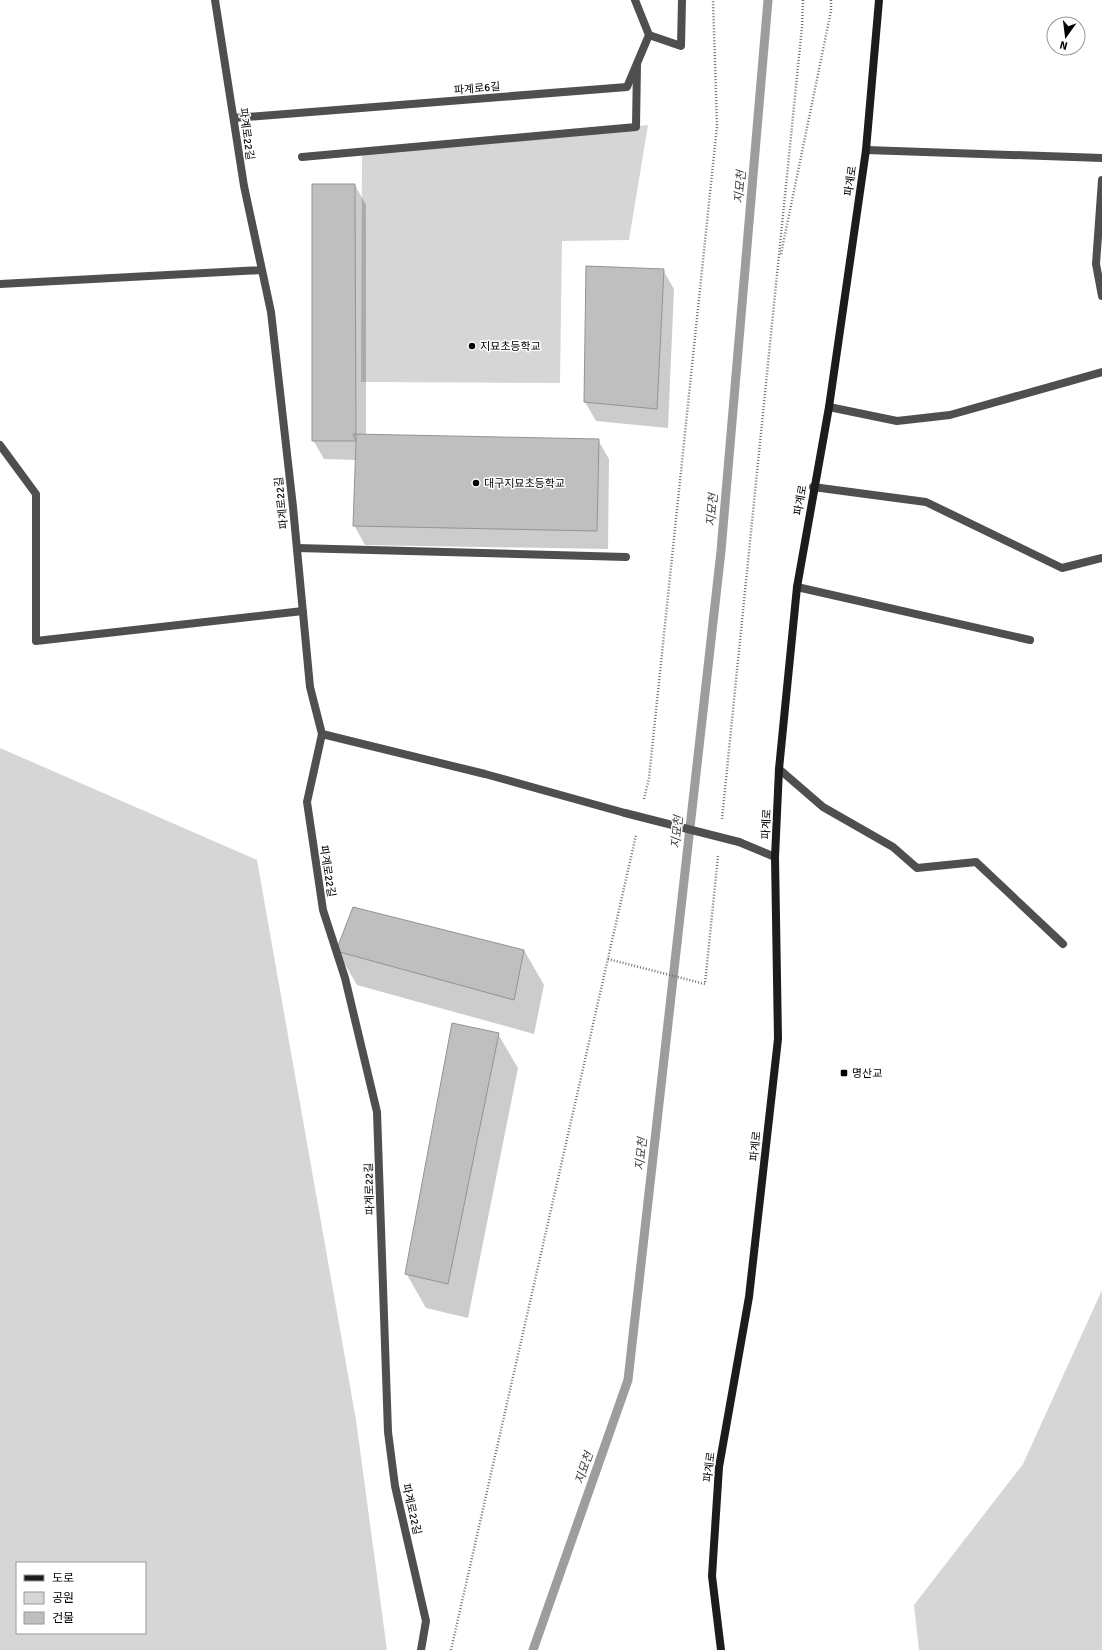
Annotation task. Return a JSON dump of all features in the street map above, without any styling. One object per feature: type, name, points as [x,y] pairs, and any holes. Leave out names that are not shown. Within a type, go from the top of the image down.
[{"type":"main road","name":"파계로","points":[[721,1650],[712,1576],[719,1467],[749,1297],[778,1039],[775,857],[779,768],[797,587],[813,487],[829,407],[866,150],[879,0]]},
{"type":"street","name":"파계로22길","points":[[215,0],[244,186],[271,312],[297,548],[310,687],[322,734],[307,802],[323,910],[345,978],[377,1112],[388,1432],[395,1486],[426,1621],[421,1650]]},
{"type":"street","points":[[636,0],[649,35],[681,46],[682,0]]},
{"type":"street","name":"파계로6길","points":[[234,118],[627,87],[649,35]]},
{"type":"street","points":[[302,157],[636,126],[637,64]]},
{"type":"street","points":[[866,150],[1102,158]]},
{"type":"street","points":[[1102,180],[1096,264],[1102,296]]},
{"type":"street","points":[[0,284],[262,270]]},
{"type":"street","points":[[829,407],[897,421],[950,415],[1102,372]]},
{"type":"street","points":[[0,445],[36,494],[36,641],[303,611]]},
{"type":"street","points":[[813,487],[926,502],[1062,568],[1102,558]]},
{"type":"street","points":[[297,548],[626,557]]},
{"type":"street","points":[[797,587],[1030,640]]},
{"type":"street","points":[[322,734],[485,774],[625,813],[739,842],[775,857]]},
{"type":"street","points":[[779,768],[823,807],[893,847],[917,868],[976,862],[1063,944]]},
{"type":"path","points":[[721,827],[804,0]]},
{"type":"path","points":[[778,268],[831,11],[831,0]]},
{"type":"path","points":[[608,959],[705,984],[719,851]]},
{"type":"green space","points":[[648,125],[629,240],[562,241],[560,383],[361,382],[362,154]]},
{"type":"green space","points":[[0,748],[257,860],[356,1420],[387,1650],[0,1650]]},
{"type":"green space","points":[[1102,1290],[1102,1650],[919,1650],[914,1605],[1023,1464]]},
{"type":"building","points":[[312,184],[355,184],[356,441],[312,441]]},
{"type":"building","points":[[586,266],[664,269],[657,409],[584,402]]},
{"type":"building","name":"대구지묘초등학교","points":[[353,434],[599,439],[597,531],[353,526],[356,441]]},
{"type":"building","points":[[353,907],[524,950],[514,1000],[336,951]]},
{"type":"building","points":[[452,1023],[499,1033],[448,1284],[405,1274]]},
{"type":"waterway","name":"지묘천","points":[[533,1650],[628,1380],[721,551],[768,0]]},
{"type":"place","name":"지묘초등학교","points":[[472,346]]},
{"type":"place","name":"대구지묘초등학교","points":[[476,483]]},
{"type":"place","name":"명산교","points":[[844,1073]]}]
